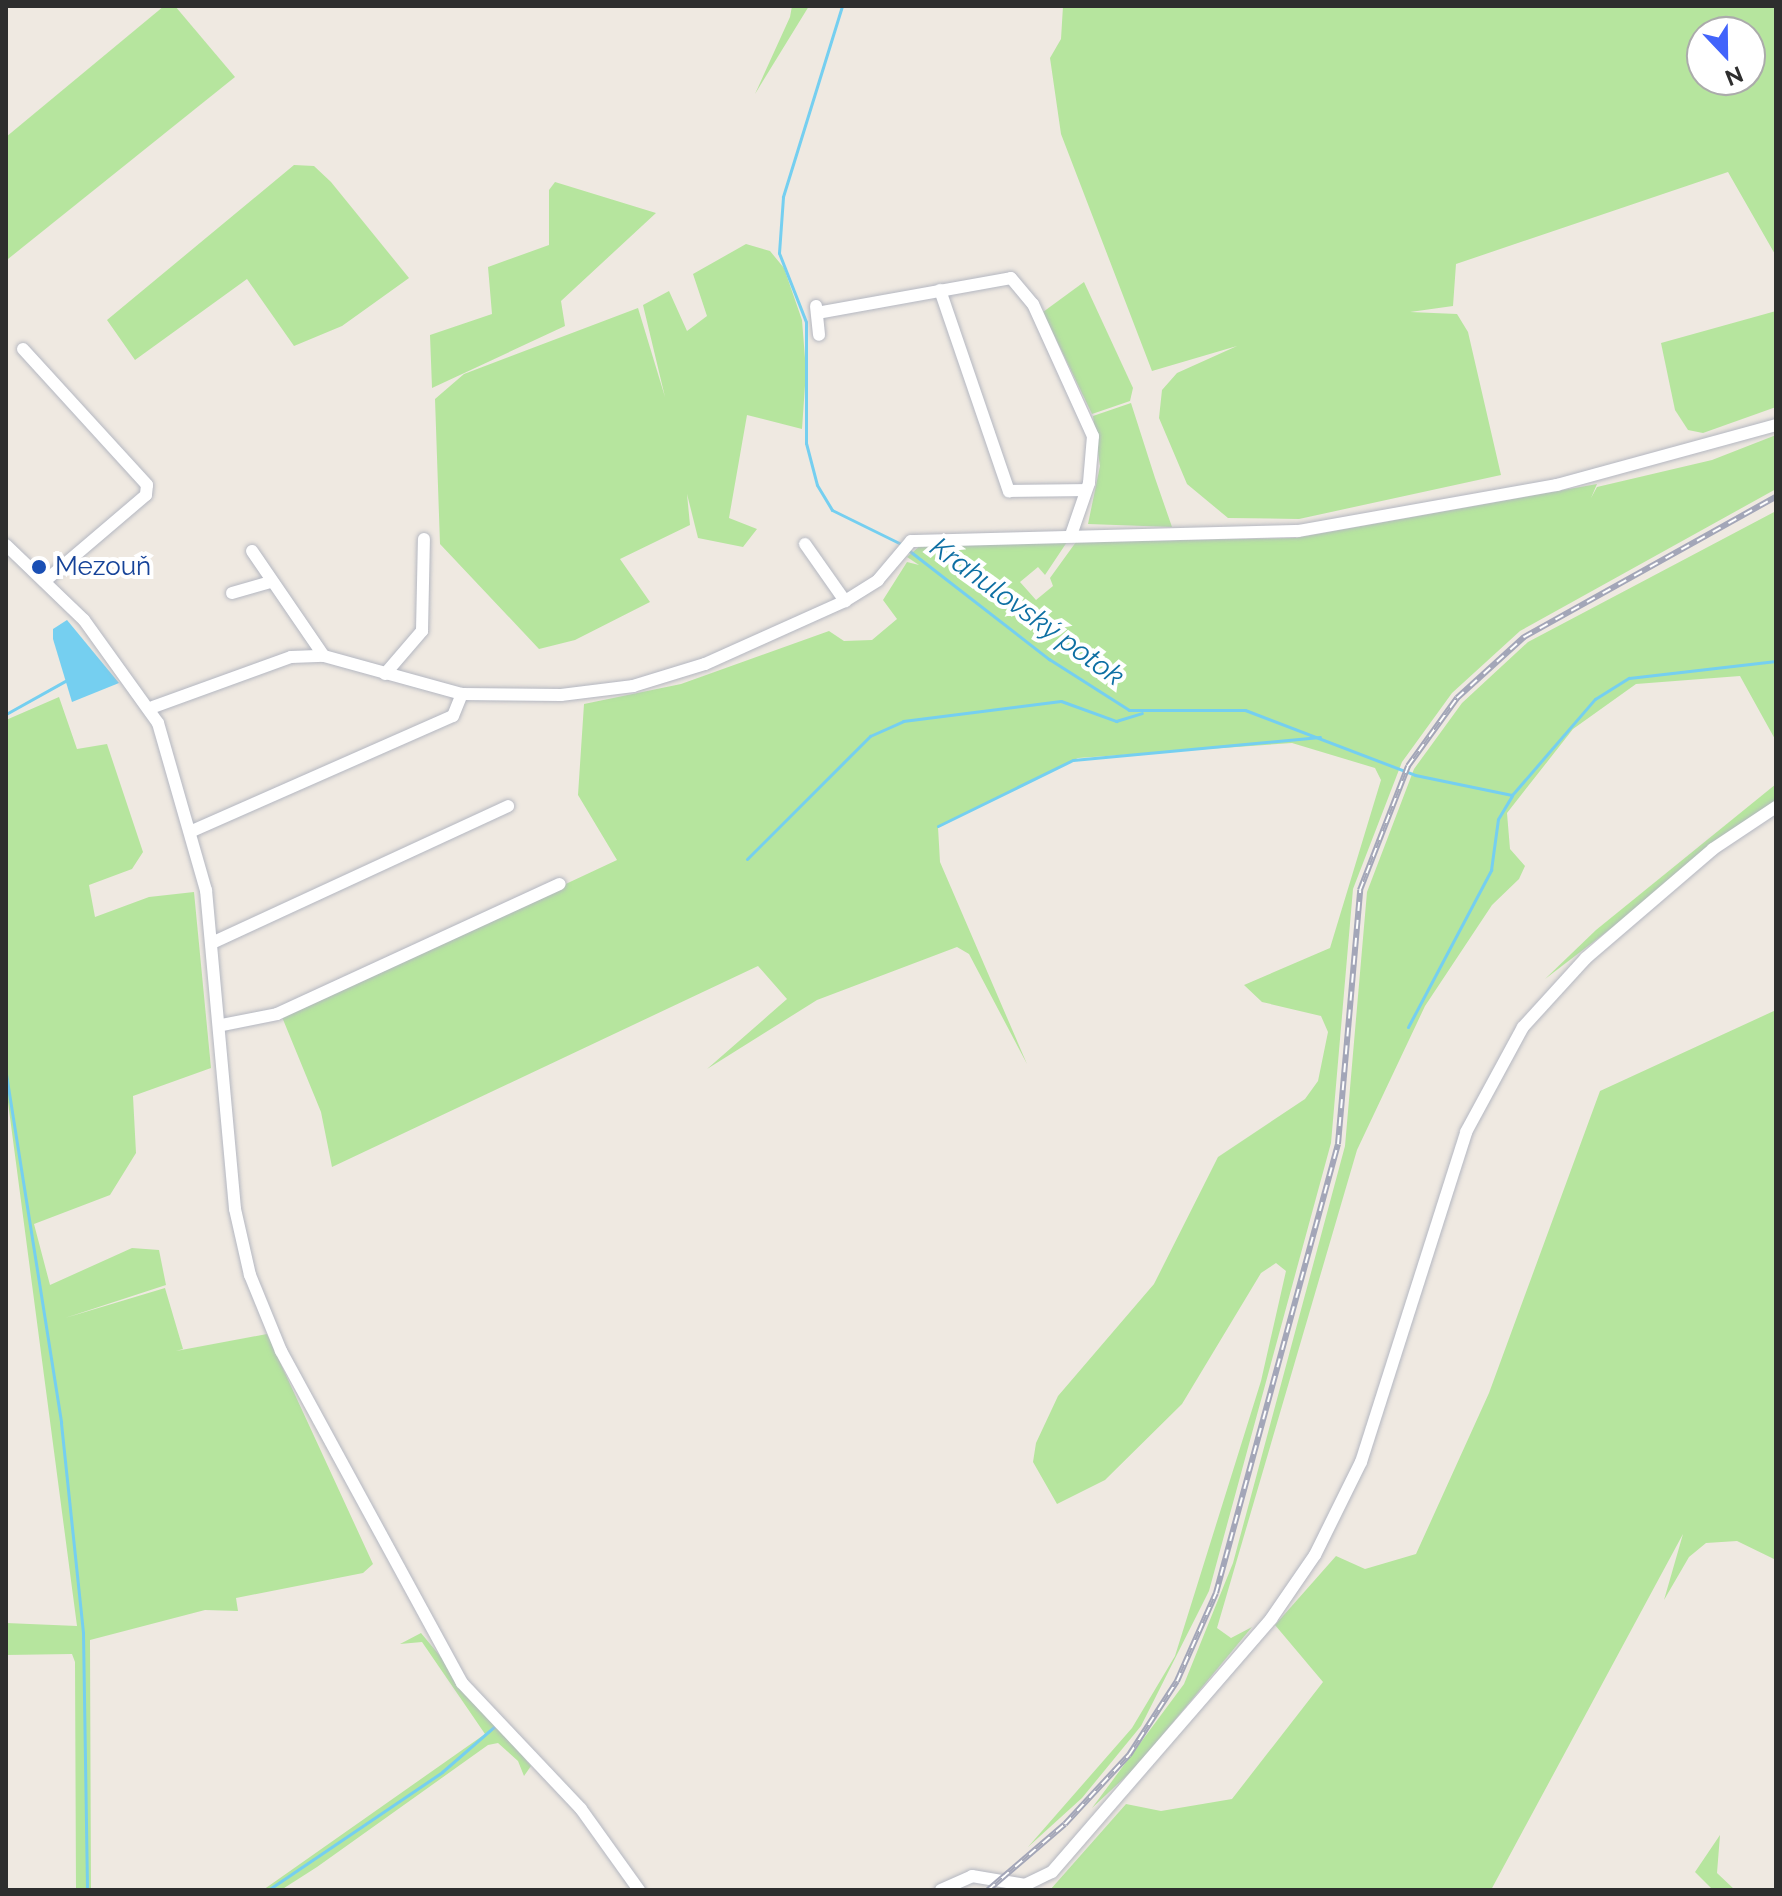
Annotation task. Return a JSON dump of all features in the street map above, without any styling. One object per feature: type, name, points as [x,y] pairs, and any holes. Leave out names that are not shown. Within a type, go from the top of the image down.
[{"type":"street","points":[[819,335],[816,309],[940,290],[1004,276],[1021,286],[1093,436],[1086,490],[1071,535]]},
{"type":"street","points":[[940,290],[1009,491],[1086,490]]},
{"type":"street","points":[[23,349],[147,485],[146,495],[45,581]]},
{"type":"street","points":[[153,707],[291,657],[324,656],[462,694],[561,695],[671,677],[845,601],[878,580],[911,541],[1298,531],[1557,485],[1776,425]]},
{"type":"street","points":[[385,674],[422,631],[424,539]]},
{"type":"street","points":[[805,544],[845,601]]},
{"type":"street","points":[[6,545],[45,581],[153,707],[192,831],[214,942],[235,1209],[250,1275],[300,1390],[462,1683],[581,1809],[636,1885]]},
{"type":"street","points":[[252,551],[270,582],[324,656]]},
{"type":"street","points":[[232,593],[270,582]]},
{"type":"street","points":[[192,831],[453,716],[462,694]]},
{"type":"street","points":[[214,942],[508,806]]},
{"type":"street","points":[[941,1890],[972,1876],[1025,1885],[1052,1872],[1271,1619],[1315,1555],[1361,1462],[1466,1132],[1523,1027],[1586,958],[1713,849],[1776,807]]},
{"type":"street","points":[[222,1025],[277,1014],[560,884]]},
{"type":"green space","points":[[164,6],[175,6],[235,77],[8,259],[6,137]]},
{"type":"green space","points":[[792,6],[809,6],[755,94],[790,17]]},
{"type":"green space","points":[[1063,6],[1776,6],[1776,256],[1728,172],[1456,264],[1453,306],[1410,312],[1457,314],[1468,332],[1501,475],[1299,519],[1228,518],[1187,484],[1159,418],[1162,390],[1177,373],[1237,346],[1152,371],[1061,134],[1050,58],[1061,39]]},
{"type":"green space","points":[[294,165],[314,166],[331,182],[409,278],[342,326],[294,346],[247,279],[135,360],[107,320]]},
{"type":"green space","points":[[555,182],[656,213],[561,301],[565,326],[432,388],[430,335],[492,314],[488,267],[549,245],[549,190]]},
{"type":"green space","points":[[746,244],[770,251],[784,268],[802,320],[806,371],[802,429],[747,415],[729,518],[757,529],[743,547],[698,538],[687,494],[690,525],[620,559],[650,602],[575,640],[539,649],[440,544],[435,399],[464,374],[638,308],[665,397],[643,305],[669,291],[687,331],[707,316],[693,274]]},
{"type":"green space","points":[[1084,282],[1133,388],[1130,401],[1092,414],[1043,312]]},
{"type":"green space","points":[[1776,311],[1776,407],[1703,433],[1688,430],[1675,410],[1661,343]]},
{"type":"green space","points":[[1131,403],[1172,527],[1088,524],[1100,466],[1093,416]]},
{"type":"green space","points":[[1776,435],[1776,489],[1520,631],[1452,693],[1402,762],[1353,889],[1331,1143],[1209,1591],[1141,1726],[1082,1798],[1028,1847],[1132,1728],[1175,1656],[1261,1381],[1286,1271],[1276,1263],[1261,1273],[1182,1404],[1105,1480],[1057,1504],[1033,1462],[1036,1443],[1058,1396],[1154,1284],[1218,1157],[1305,1099],[1318,1081],[1328,1032],[1321,1016],[1262,1002],[1244,985],[1330,948],[1381,780],[1375,768],[1292,743],[1078,758],[938,827],[940,862],[1027,1064],[969,954],[957,947],[817,1000],[707,1069],[787,999],[758,966],[332,1167],[321,1112],[282,1017],[617,860],[578,795],[584,704],[681,684],[829,631],[844,641],[872,640],[897,619],[883,600],[907,562],[919,565],[907,557],[920,546],[1067,542],[1045,575],[1038,567],[1020,582],[1036,600],[1053,586],[1050,578],[1076,542],[1295,538],[1597,484],[1591,498],[1597,487],[1712,460]]},
{"type":"green space","points":[[1776,511],[1776,741],[1740,676],[1636,684],[1573,729],[1507,813],[1510,849],[1525,866],[1519,879],[1492,905],[1425,1006],[1357,1150],[1217,1628],[1231,1638],[1252,1627],[1136,1767],[1092,1808],[1184,1684],[1233,1563],[1345,1146],[1367,892],[1414,769],[1462,703],[1528,642]]},
{"type":"green space","points":[[59,697],[77,749],[107,744],[143,852],[132,869],[89,885],[95,917],[149,897],[194,892],[211,1068],[133,1096],[136,1153],[110,1195],[34,1224],[50,1285],[132,1248],[159,1250],[166,1285],[65,1318],[165,1288],[183,1349],[176,1351],[267,1334],[373,1564],[363,1573],[236,1598],[238,1611],[205,1610],[90,1640],[91,1890],[76,1890],[75,1662],[72,1654],[6,1655],[6,1623],[77,1626],[6,1087],[6,720]]},
{"type":"green space","points":[[1776,784],[1776,802],[1545,979],[1596,930]]},
{"type":"green space","points":[[1776,1010],[1776,1560],[1737,1541],[1706,1543],[1689,1557],[1664,1600],[1683,1534],[1491,1890],[1050,1890],[1126,1804],[1161,1811],[1232,1799],[1323,1682],[1275,1625],[1336,1556],[1365,1569],[1416,1554],[1489,1393],[1600,1091]]},
{"type":"green space","points":[[421,1633],[531,1766],[524,1776],[518,1761],[498,1743],[488,1745],[317,1867],[281,1890],[263,1890],[485,1734],[422,1642],[400,1644]]},
{"type":"green space","points":[[1720,1835],[1717,1873],[1735,1890],[1713,1890],[1695,1872]]},
{"type":"water","points":[[67,620],[119,683],[72,702],[53,639],[53,629]]},
{"type":"waterway","name":"Krahulovský potok","points":[[842,6],[783,197],[779,253],[806,322],[806,443],[817,485],[832,510],[901,544]]},
{"type":"waterway","name":"Krahulovský potok","points":[[907,549],[1049,659],[1129,710],[1245,710],[1415,775],[1512,795],[1595,699],[1629,678],[1776,661]]},
{"type":"waterway","points":[[6,714],[65,681]]},
{"type":"waterway","points":[[747,859],[870,736],[903,721],[1061,701],[1116,721],[1142,713]]},
{"type":"waterway","points":[[938,826],[1073,760],[1320,737]]},
{"type":"waterway","points":[[1408,1027],[1491,870],[1498,819],[1512,796]]},
{"type":"waterway","points":[[6,1074],[61,1423],[83,1633],[87,1890]]},
{"type":"waterway","points":[[268,1890],[442,1772],[495,1726]]},
{"type":"railway","points":[[988,1890],[1065,1824],[1129,1755],[1177,1681],[1216,1593],[1338,1144],[1360,890],[1408,766],[1457,698],[1524,637],[1776,497]]},
{"type":"place","name":"Mezouň","points":[[39,567]]}]
